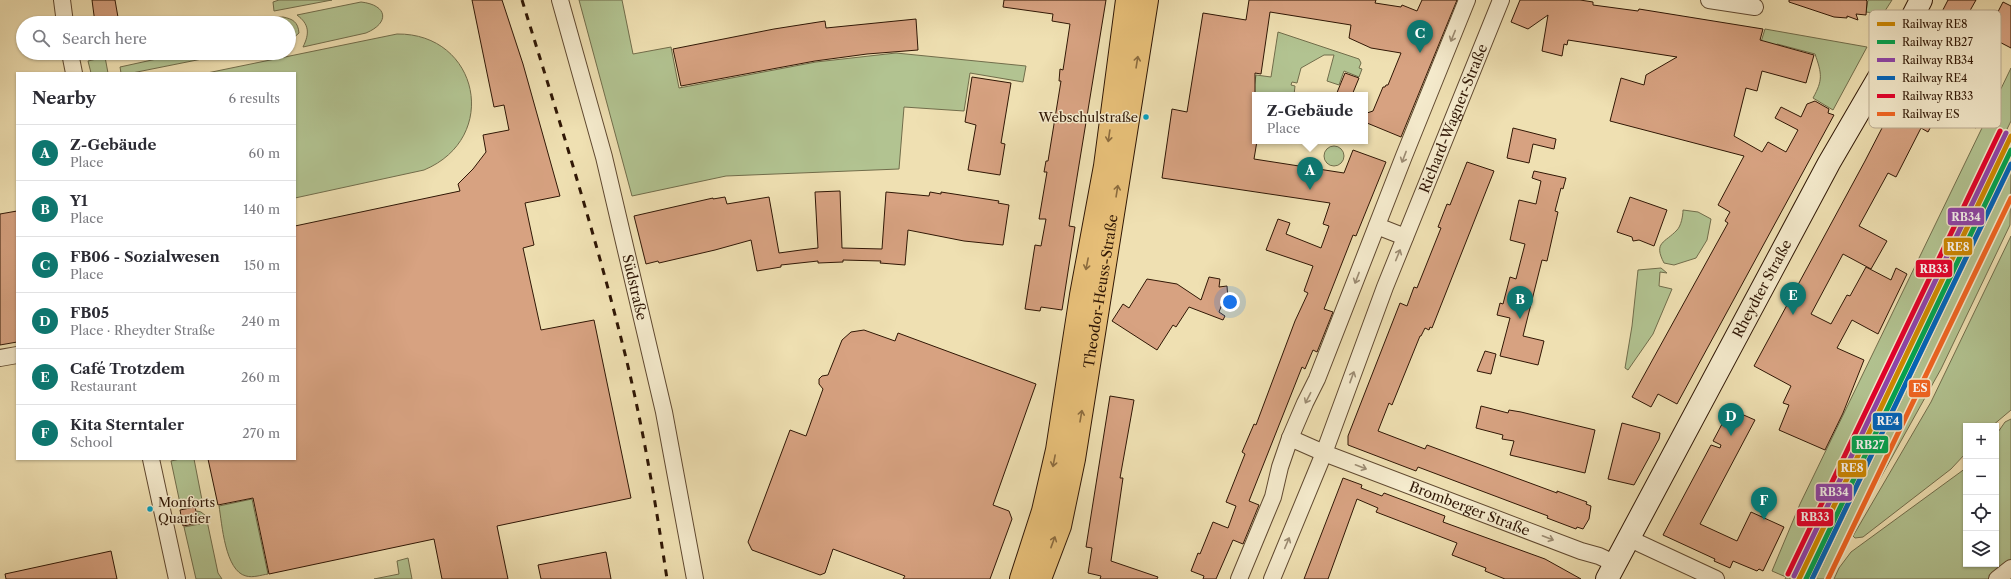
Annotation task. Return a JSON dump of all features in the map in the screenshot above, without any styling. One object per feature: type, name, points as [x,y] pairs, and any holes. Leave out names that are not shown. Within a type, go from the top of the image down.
[{"type":"main road","name":"Theodor-Heuss-Straße","points":[[1021,579],[1044,510],[1056,450],[1080,302],[1105,166],[1127,0]]},
{"type":"main road","name":"Theodor-Heuss-Straße","points":[[1040,579],[1060,526],[1074,459],[1147,0]]},
{"type":"main road","name":"Rheydter Straße","points":[[1916,10],[1921,0]]},
{"type":"main road","name":"Rheydter Straße","points":[[1612,571],[1826,170],[1869,95]]},
{"type":"street","points":[[62,0],[64,16]]},
{"type":"street","name":"Südstraße","points":[[560,0],[604,157],[664,412],[695,579]]},
{"type":"street","points":[[1239,579],[1273,498],[1280,467],[1290,438],[1305,402],[1317,380],[1467,0]]},
{"type":"street","name":"Richard-Wagner-Straße","points":[[1272,579],[1324,453],[1405,237],[1501,0]]},
{"type":"street","points":[[1709,0],[1756,7]]},
{"type":"street","points":[[71,60],[74,72]]},
{"type":"street","points":[[1377,226],[1405,237]]},
{"type":"street","points":[[0,358],[16,355]]},
{"type":"street","points":[[1290,438],[1324,453]]},
{"type":"street","name":"Bromberger Straße","points":[[1324,453],[1581,551],[1599,556],[1612,571]]},
{"type":"street","points":[[151,460],[177,579]]},
{"type":"street","points":[[1630,539],[1716,579]]},
{"type":"street","name":"Theodor-Heuss-Straße","points":[[1030,552],[1033,579]]},
{"type":"street","points":[[1997,579],[2011,568]]},
{"type":"green space","points":[[279,0],[332,0],[274,11],[273,2]]},
{"type":"green space","points":[[579,0],[622,0],[633,54],[671,47],[679,88],[816,62],[896,53],[1026,66],[1023,82],[970,73],[964,111],[904,107],[899,169],[726,176],[632,196]]},
{"type":"green space","points":[[1868,0],[1892,0],[1886,10],[1869,10],[1869,12],[1866,12]]},
{"type":"green space","points":[[361,2],[370,4],[381,10],[383,15],[382,20],[374,29],[366,33],[303,47],[307,37],[307,29],[304,22],[297,15]]},
{"type":"green space","points":[[296,24],[298,29],[299,33],[296,36]]},
{"type":"green space","points":[[1765,29],[1867,47],[1833,110],[1813,98],[1820,81],[1820,72],[1815,54],[1777,44],[1772,62],[1756,58]]},
{"type":"green space","points":[[1278,32],[1359,59],[1361,63],[1359,68],[1362,69],[1359,77],[1344,71],[1339,85],[1327,81],[1334,55],[1324,55],[1301,68],[1297,83],[1292,82],[1291,85],[1295,86],[1294,92],[1253,92],[1256,75],[1271,77]]},
{"type":"green space","points":[[397,34],[425,38],[447,50],[462,68],[470,90],[471,113],[464,135],[448,155],[424,170],[296,198],[296,72],[212,72],[270,60],[296,60],[296,55]]},
{"type":"green space","points":[[106,60],[108,72],[91,72],[88,61]]},
{"type":"green space","points":[[152,60],[197,60],[137,72],[121,72],[120,67]]},
{"type":"green space","points":[[2011,68],[2011,121],[1865,420],[1790,579],[1785,579],[1786,577],[1772,571],[1800,504],[1982,128],[2001,128],[2001,89]]},
{"type":"green space","points":[[1334,146],[1341,149],[1344,156],[1341,163],[1334,166],[1327,163],[1324,156],[1327,149]]},
{"type":"green space","points":[[2011,172],[2010,225],[1941,369],[1837,556],[1826,579],[1816,579]]},
{"type":"green space","points":[[1683,210],[1698,212],[1711,219],[1707,240],[1696,258],[1674,265],[1664,263],[1661,256],[1660,247],[1678,228],[1682,221]]},
{"type":"green space","points":[[2011,236],[2011,410],[1996,423],[1963,423],[1963,456],[1951,469],[1863,537],[1855,538],[1853,536],[1931,402]]},
{"type":"green space","points":[[1661,268],[1667,273],[1660,272],[1659,286],[1672,289],[1653,334],[1628,370],[1625,368],[1632,326],[1638,270]]},
{"type":"green space","points":[[2011,419],[2011,562],[1991,579],[1834,579],[1839,568],[1851,552],[1963,470],[1963,567],[1999,567],[1999,431],[2005,422]]},
{"type":"green space","points":[[194,460],[202,500],[198,508],[196,506],[181,508],[171,461]]},
{"type":"green space","points":[[252,499],[268,574],[251,577],[239,572],[233,565],[223,535],[219,506]]},
{"type":"green space","points":[[197,511],[206,516],[218,573],[222,579],[196,579],[184,527],[200,524]]},
{"type":"green space","points":[[408,558],[412,579],[374,579],[399,574],[397,561]]},
{"type":"building","points":[[92,0],[115,0],[118,16],[94,16]]},
{"type":"building","points":[[472,0],[502,0],[523,64],[560,196],[525,203],[534,245],[523,248],[541,330],[594,320],[631,498],[497,526],[508,579],[442,579],[434,539],[269,574],[253,498],[218,505],[208,460],[296,460],[296,226],[460,191],[458,184],[473,169],[486,152],[483,135],[509,130],[504,105],[494,107]]},
{"type":"building","points":[[1004,0],[1106,0],[1069,226],[1075,227],[1062,310],[1041,307],[1040,311],[1025,309],[1035,245],[1041,246],[1046,219],[1039,219],[1047,172],[1044,172],[1046,161],[1048,161],[1061,81],[1059,81],[1060,69],[1063,70],[1070,24],[1052,21],[1053,14],[1003,7]]},
{"type":"building","points":[[1249,0],[1376,0],[1375,3],[1401,7],[1402,5],[1417,11],[1422,0],[1457,0],[1401,137],[1368,123],[1368,113],[1373,111],[1383,87],[1388,85],[1401,53],[1371,48],[1349,38],[1351,25],[1270,12],[1261,74],[1255,73],[1255,92],[1252,92],[1252,144],[1256,144],[1254,159],[1344,173],[1353,150],[1386,162],[1356,236],[1353,235],[1324,309],[1333,312],[1317,352],[1313,350],[1305,369],[1302,367],[1249,501],[1259,505],[1243,544],[1233,540],[1216,579],[1203,579],[1204,576],[1191,571],[1198,553],[1200,554],[1213,522],[1228,528],[1236,506],[1226,502],[1245,454],[1242,452],[1254,424],[1256,425],[1295,321],[1308,293],[1304,291],[1313,266],[1266,250],[1278,219],[1290,223],[1286,234],[1321,248],[1329,226],[1323,224],[1330,203],[1162,178],[1172,109],[1187,112],[1203,13],[1246,20]]},
{"type":"building","points":[[1520,0],[1580,0],[1593,2],[1593,5],[1638,11],[1639,9],[1763,29],[1760,40],[1814,55],[1806,83],[1762,71],[1757,91],[1746,88],[1734,136],[1762,152],[1768,142],[1786,152],[1798,130],[1775,118],[1781,107],[1801,117],[1807,104],[1815,101],[1829,109],[1828,113],[1834,115],[1677,404],[1658,394],[1651,407],[1632,397],[1728,223],[1725,221],[1730,212],[1718,205],[1744,156],[1610,121],[1621,78],[1644,85],[1646,75],[1677,57],[1568,40],[1567,45],[1564,44],[1562,56],[1542,51],[1548,15],[1528,29],[1511,22]]},
{"type":"building","points":[[1789,0],[1866,0],[1866,15],[1856,14],[1858,20],[1847,16],[1847,18],[1834,17],[1789,2]]},
{"type":"building","points":[[1948,0],[1976,0],[1970,10],[1943,10]]},
{"type":"building","points":[[2003,2],[2011,6],[2011,48],[2001,43],[2001,10],[1999,10]]},
{"type":"building","points":[[916,19],[918,50],[867,54],[815,61],[681,86],[673,49],[774,29],[825,21],[826,28]]},
{"type":"building","points":[[1345,73],[1359,78],[1353,92],[1337,92]]},
{"type":"building","points":[[972,77],[1011,83],[1001,143],[1005,144],[1000,175],[968,170],[976,125],[965,122]]},
{"type":"building","points":[[1513,128],[1556,139],[1554,149],[1533,144],[1529,163],[1507,158]]},
{"type":"building","points":[[1882,128],[1921,128],[1896,177],[1888,173],[1859,226],[1887,241],[1871,269],[1843,254],[1811,314],[1831,324],[1847,295],[1850,296],[1866,267],[1891,280],[1896,268],[1907,274],[1878,334],[1852,320],[1837,348],[1864,360],[1843,413],[1825,450],[1779,430],[1789,405],[1783,403],[1791,386],[1754,366]]},
{"type":"building","points":[[1921,128],[1930,128],[1928,132]]},
{"type":"building","points":[[1467,162],[1494,171],[1432,328],[1430,327],[1429,330],[1425,328],[1420,336],[1392,405],[1389,403],[1378,431],[1425,449],[1427,445],[1557,493],[1557,491],[1587,502],[1586,504],[1591,506],[1589,519],[1583,529],[1577,527],[1576,529],[1547,518],[1548,516],[1418,467],[1416,471],[1348,445],[1348,436],[1400,303],[1407,306],[1414,287],[1417,288],[1441,228],[1438,227],[1447,204],[1450,205]]},
{"type":"building","points":[[1534,171],[1566,178],[1563,189],[1561,188],[1555,211],[1558,212],[1547,261],[1542,260],[1523,336],[1544,341],[1538,365],[1500,356],[1510,318],[1497,315],[1500,303],[1503,304],[1510,277],[1516,279],[1525,244],[1510,240],[1519,200],[1536,204],[1541,181],[1532,178]]},
{"type":"building","points":[[840,191],[842,248],[882,249],[886,192],[929,196],[930,192],[941,194],[941,192],[999,201],[998,203],[1009,205],[1003,245],[964,241],[908,230],[905,265],[880,263],[881,261],[843,260],[843,262],[818,263],[818,261],[781,265],[781,267],[757,271],[751,240],[659,263],[658,261],[646,264],[634,216],[713,198],[725,197],[727,204],[769,197],[779,253],[818,248],[815,192]]},
{"type":"building","points":[[1630,197],[1667,210],[1654,246],[1639,240],[1633,241],[1632,237],[1617,232]]},
{"type":"building","points":[[16,211],[16,342],[0,345],[0,214]]},
{"type":"building","points":[[1209,277],[1220,279],[1219,287],[1227,286],[1228,299],[1224,299],[1219,312],[1225,316],[1223,320],[1189,307],[1176,327],[1173,325],[1157,350],[1112,321],[1123,304],[1129,308],[1147,279],[1177,284],[1201,300]]},
{"type":"building","points":[[864,330],[895,341],[898,333],[1036,384],[993,505],[1009,511],[1012,519],[990,579],[903,579],[905,576],[833,549],[825,573],[820,575],[752,550],[748,542],[790,430],[806,436],[823,389],[819,384],[819,379],[822,376],[828,375],[842,340],[851,332]]},
{"type":"building","points":[[1485,351],[1496,354],[1491,374],[1477,371]]},
{"type":"building","points":[[1110,396],[1134,400],[1120,478],[1123,478],[1111,561],[1158,577],[1157,579],[1100,579],[1101,576],[1088,573],[1092,548],[1086,547]]},
{"type":"building","points":[[1481,406],[1508,413],[1509,410],[1521,412],[1595,430],[1585,473],[1510,455],[1514,441],[1502,439],[1503,435],[1476,428]]},
{"type":"building","points":[[1730,409],[1755,420],[1700,524],[1737,541],[1751,512],[1784,527],[1763,571],[1759,569],[1757,571],[1733,561],[1730,568],[1714,561],[1715,559],[1663,535],[1711,445],[1720,448],[1721,445],[1713,441]]},
{"type":"building","points":[[1622,423],[1660,433],[1659,439],[1634,485],[1608,479]]},
{"type":"building","points":[[1343,478],[1362,485],[1361,488],[1382,496],[1384,493],[1445,516],[1443,522],[1545,559],[1581,579],[1505,579],[1485,571],[1486,568],[1452,555],[1457,543],[1376,512],[1378,508],[1357,499],[1328,579],[1304,579]]},
{"type":"building","points":[[195,507],[199,523],[183,526],[180,510]]},
{"type":"building","points":[[111,551],[117,579],[6,579],[5,574]]},
{"type":"building","points":[[606,552],[611,579],[541,579],[538,565]]},
{"type":"railway","points":[[522,0],[587,213],[622,342],[648,460],[667,579]]},
{"type":"rail line","name":"RB33","points":[[1788,574],[2000,131]]},
{"type":"rail line","name":"RB34","points":[[1794,576],[2006,133]]},
{"type":"rail line","name":"RE8","points":[[1799,579],[2011,136]]},
{"type":"rail line","name":"RB27","points":[[1806,579],[2011,150]]},
{"type":"rail line","name":"RE4","points":[[1812,579],[2011,164]]},
{"type":"rail line","name":"ES","points":[[1828,579],[2011,198]]},
{"type":"place","name":"FB06 - Sozialwesen","points":[[1420,53]]},
{"type":"place","name":"Webschulstraße","points":[[1146,117]]},
{"type":"place","name":"Z-Gebäude","points":[[1310,190]]},
{"type":"place","name":"Café Trotzdem","points":[[1793,315]]},
{"type":"place","name":"Y1","points":[[1520,319]]},
{"type":"place","name":"FB05","points":[[1731,436]]},
{"type":"place","name":"Monforts Quartier","points":[[150,509]]},
{"type":"place","name":"Kita Sterntaler","points":[[1764,520]]}]
